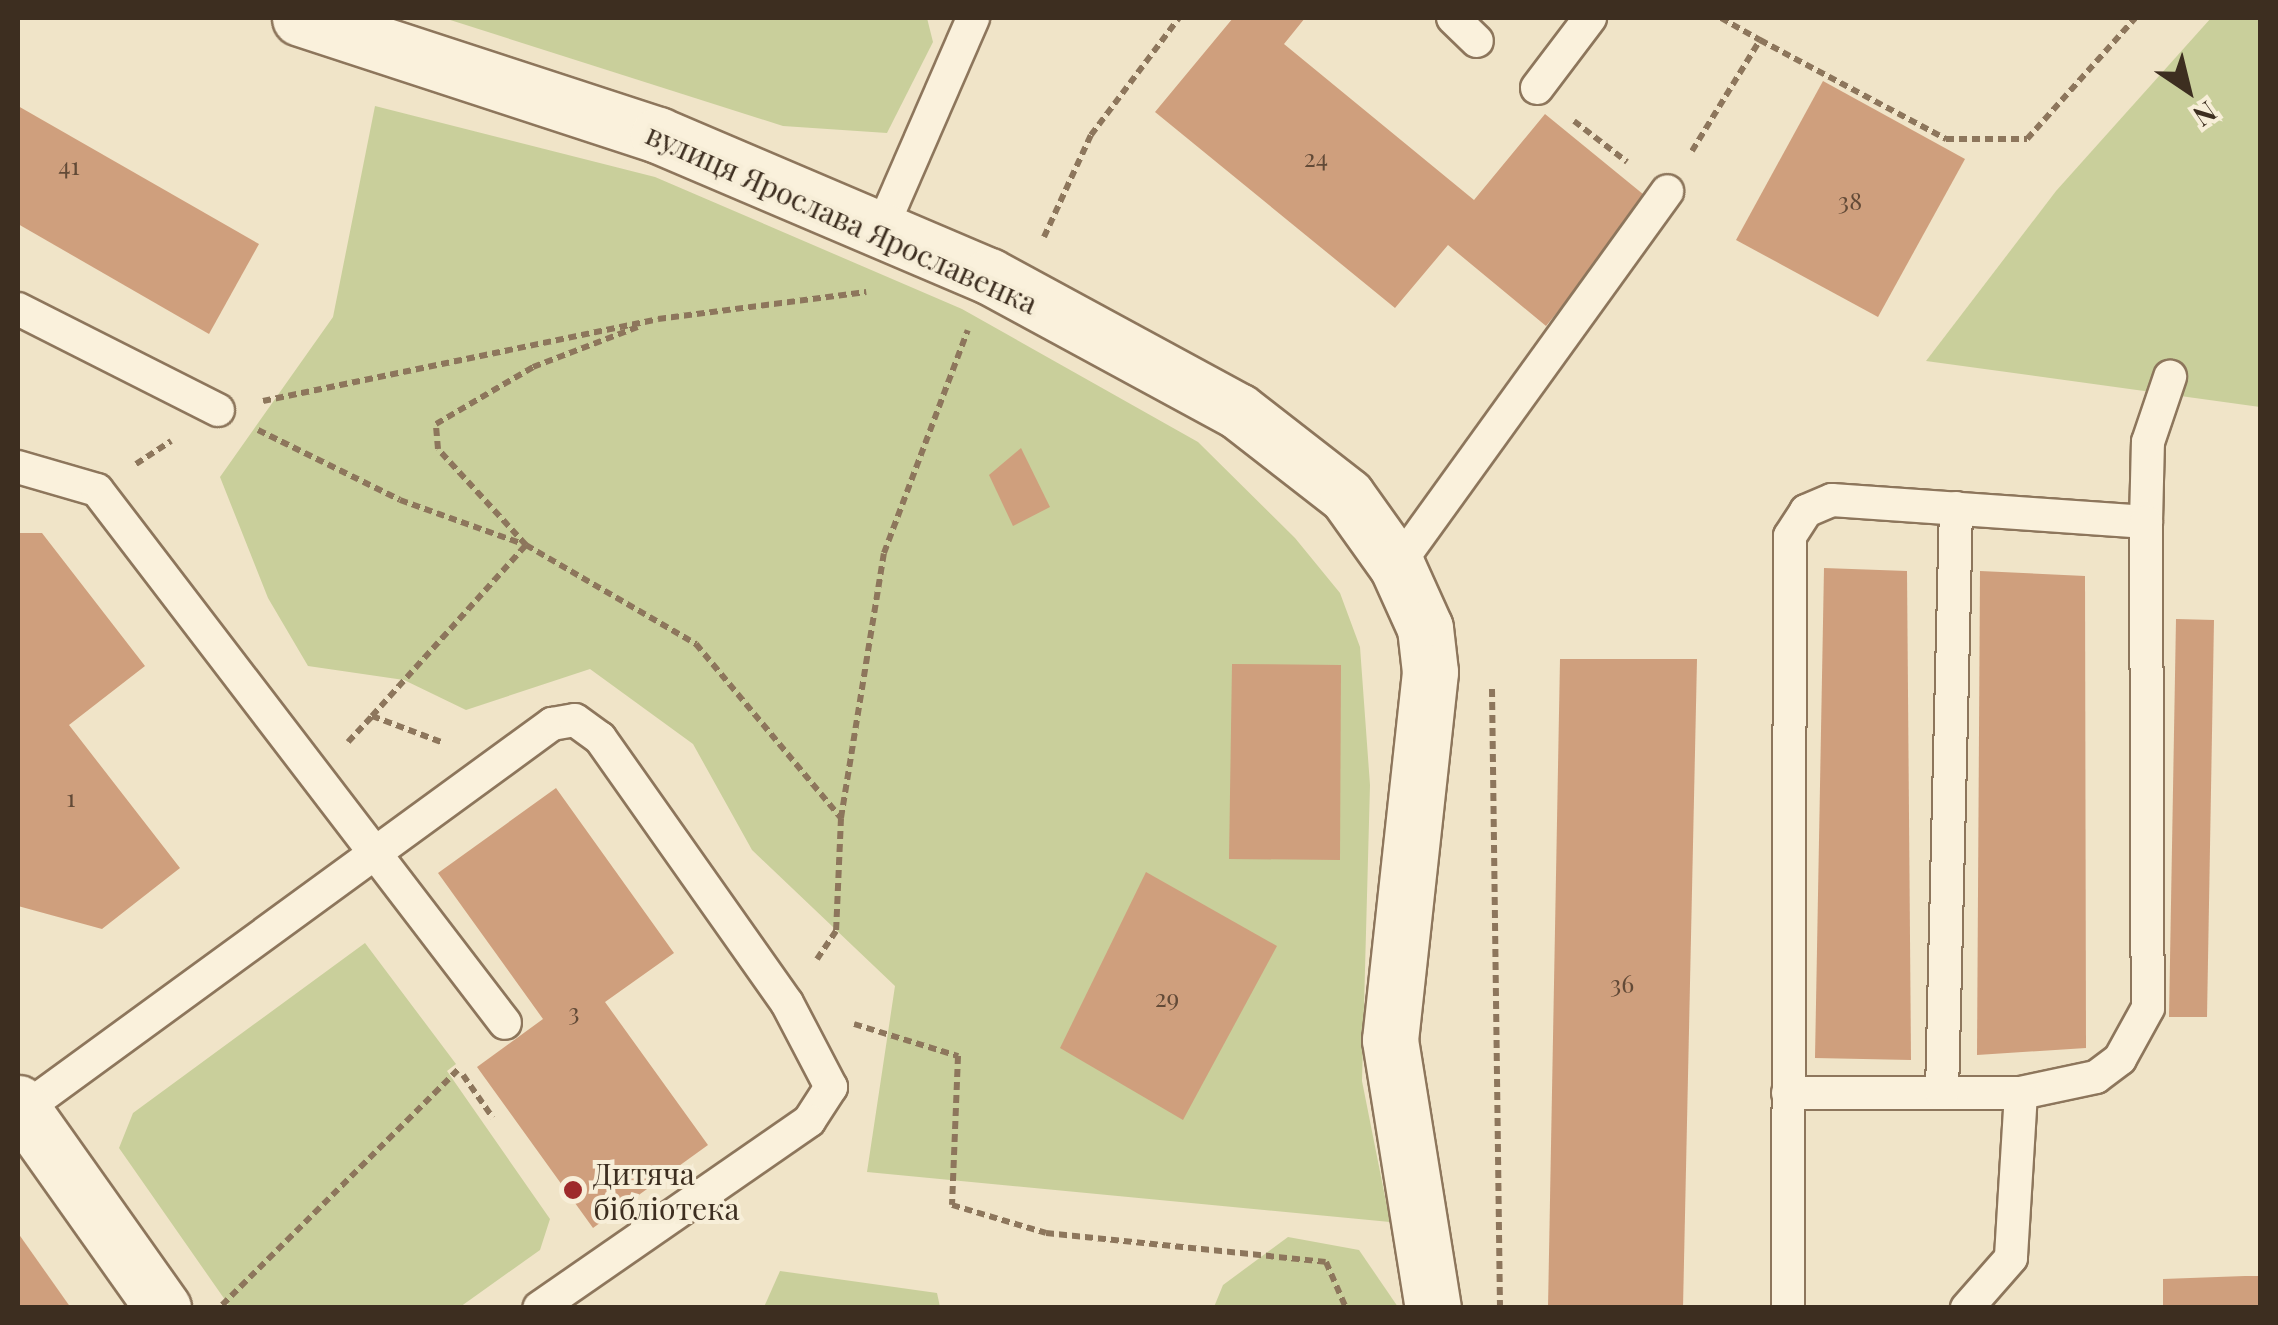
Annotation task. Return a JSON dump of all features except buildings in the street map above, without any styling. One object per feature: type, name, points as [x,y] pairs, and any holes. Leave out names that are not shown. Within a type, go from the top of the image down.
[{"type":"street","name":"вулиця Ярослава Ярославенка","points":[[300,18],[658,135],[1004,284],[1238,410],[1346,496],[1397,566],[1425,628],[1430,672],[1390,1040],[1433,1308]]},
{"type":"street","points":[[20,1106],[162,1308]]},
{"type":"lane","points":[[881,230],[974,18]]},
{"type":"lane","points":[[1453,18],[1478,41]]},
{"type":"lane","points":[[1537,88],[1590,18]]},
{"type":"lane","points":[[1397,566],[1667,192]]},
{"type":"lane","points":[[18,309],[218,410]]},
{"type":"lane","points":[[1788,1093],[2021,1093],[2096,1077],[2120,1059],[2148,1008],[2148,442],[2170,376]]},
{"type":"lane","points":[[18,467],[97,490],[505,1023]]},
{"type":"lane","points":[[1788,1308],[1790,536],[1806,510],[1832,500],[2146,522]]},
{"type":"lane","points":[[1942,1093],[1956,508]]},
{"type":"lane","points":[[20,1106],[552,724],[575,720],[600,738],[788,1003],[830,1071],[809,1121],[538,1308]]},
{"type":"lane","points":[[1967,1308],[2011,1258],[2021,1093]]},
{"type":"path","points":[[1179,18],[1091,136],[1004,284],[884,553],[841,818],[836,931],[788,1003],[958,1056],[952,1205],[1046,1234],[1326,1262],[1346,1308]]},
{"type":"path","points":[[1721,18],[1946,139],[2027,139],[2135,18]]},
{"type":"path","points":[[1667,192],[1760,40]]},
{"type":"path","points":[[97,490],[218,410],[658,319],[872,291]]},
{"type":"path","points":[[526,545],[438,450],[436,424],[534,367],[658,319]]},
{"type":"path","points":[[218,410],[400,500],[526,545],[696,644],[841,818]]},
{"type":"path","points":[[318,776],[526,545]]},
{"type":"path","points":[[1492,676],[1500,1308]]},
{"type":"path","points":[[372,716],[497,763]]},
{"type":"path","points":[[219,1308],[461,1072],[493,1118]]},
{"type":"green space","points":[[444,18],[927,18],[933,42],[887,133],[783,126]]},
{"type":"green space","points":[[2211,18],[2260,18],[2260,407],[1926,361],[2056,191]]},
{"type":"green space","points":[[375,106],[655,177],[962,309],[1198,442],[1295,538],[1340,593],[1360,647],[1370,785],[1362,1081],[1390,1222],[867,1172],[895,986],[752,850],[693,744],[590,669],[466,710],[404,680],[308,666],[268,598],[220,477],[333,317]]},
{"type":"green space","points":[[365,943],[456,1064],[447,1071],[550,1219],[540,1250],[460,1307],[230,1307],[119,1148],[133,1113]]},
{"type":"green space","points":[[1288,1237],[1359,1250],[1398,1307],[1214,1307],[1223,1285]]},
{"type":"green space","points":[[780,1271],[937,1293],[940,1307],[764,1307]]},
{"type":"place","name":"Дитяча бібліотека","points":[[573,1190]]}]
